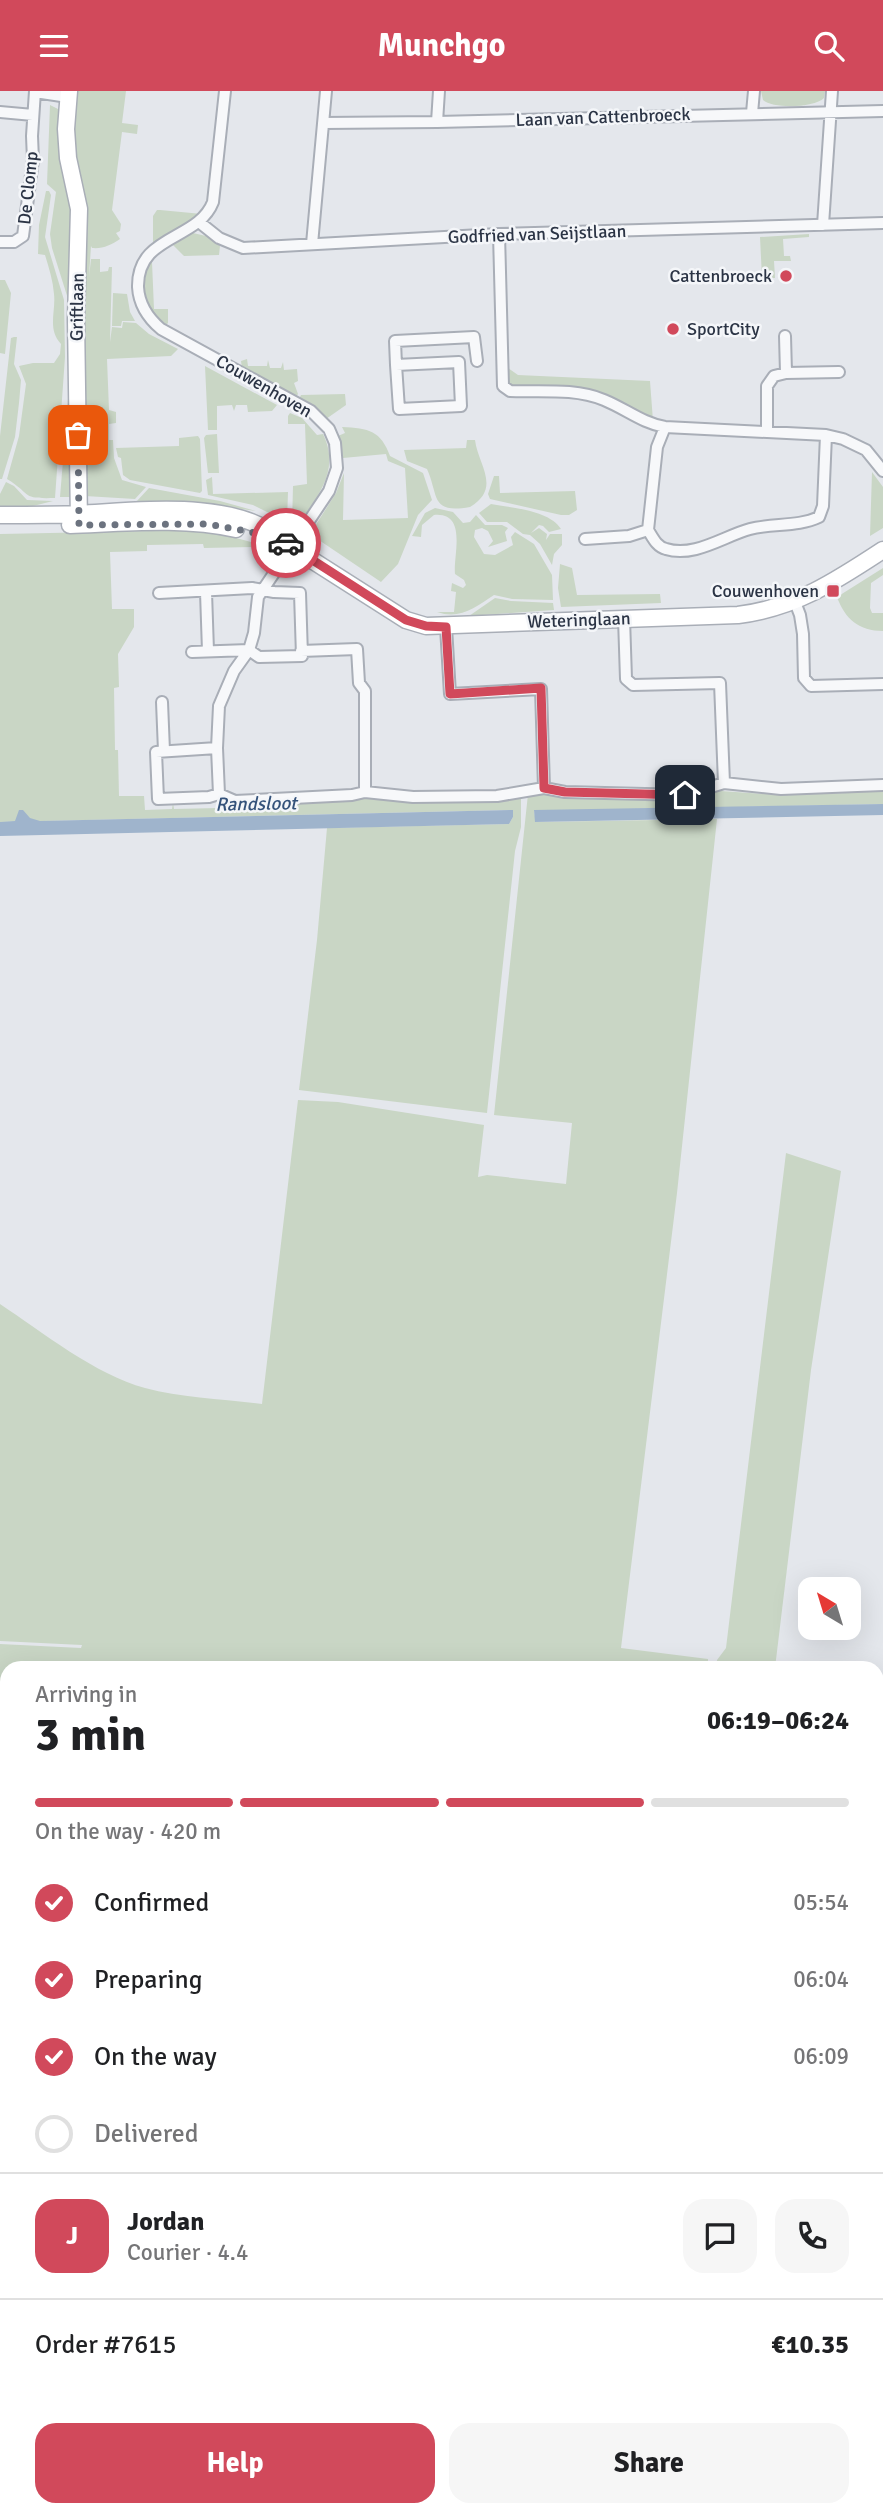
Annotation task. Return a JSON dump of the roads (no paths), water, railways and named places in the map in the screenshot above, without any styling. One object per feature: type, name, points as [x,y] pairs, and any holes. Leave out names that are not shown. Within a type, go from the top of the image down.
[{"type":"street","name":"De Clomp","points":[[0,242],[15,242],[23,236],[33,160],[35,91],[69,94]]},
{"type":"street","points":[[199,222],[214,202],[225,91]]},
{"type":"street","points":[[312,244],[326,91]]},
{"type":"street","points":[[437,122],[439,91]]},
{"type":"street","points":[[752,113],[754,91]]},
{"type":"street","points":[[823,225],[832,91]]},
{"type":"street","name":"Griftlaan","points":[[69,94],[66,129],[68,158],[79,209],[76,320],[79,519]]},
{"type":"street","name":"Laan van Cattenbroeck","points":[[323,123],[883,111]]},
{"type":"street","points":[[0,112],[33,115]]},
{"type":"street","name":"Godfried van Seijstlaan","points":[[199,222],[219,238],[243,248],[499,234],[883,223]]},
{"type":"street","name":"Couwenhoven","points":[[199,222],[166,240],[150,254],[140,272],[139,295],[148,316],[161,328],[311,411],[328,429],[335,443],[337,456],[334,480],[287,544],[258,597],[249,650],[234,671],[219,706],[219,794]]},
{"type":"street","points":[[499,234],[503,386],[510,391],[586,394],[606,400],[650,424],[665,427],[826,435],[878,453],[883,471]]},
{"type":"street","points":[[785,336],[786,373]]},
{"type":"street","points":[[396,365],[459,362],[460,406],[399,409],[396,365],[395,341],[474,337],[477,361]]},
{"type":"street","points":[[767,431],[767,386],[774,376],[786,373],[839,372]]},
{"type":"street","points":[[665,427],[657,447],[648,530],[657,544],[665,549],[686,550],[751,529],[775,524],[807,523],[819,517],[824,506],[826,435]]},
{"type":"street","name":"Weteringlaan","points":[[0,515],[208,524],[240,529],[287,544],[406,620],[426,626],[446,627],[765,612],[795,602],[883,550]]},
{"type":"street","name":"Weteringlaan","points":[[0,525],[79,519]]},
{"type":"street","points":[[585,539],[629,536],[648,530]]},
{"type":"street","points":[[159,593],[206,592],[212,588],[300,593],[302,656],[259,657],[249,650],[192,652]]},
{"type":"street","points":[[206,592],[208,651]]},
{"type":"street","points":[[795,602],[801,624],[804,678],[807,683],[811,686],[883,684]]},
{"type":"street","points":[[624,618],[628,683],[720,683],[724,783]]},
{"type":"street","points":[[446,627],[450,694],[541,688],[544,788]]},
{"type":"street","points":[[302,651],[357,649],[359,683],[365,691],[365,792]]},
{"type":"street","points":[[162,702],[164,751]]},
{"type":"street","points":[[217,748],[156,751],[158,799],[209,797],[219,794],[235,801],[365,792],[413,797],[497,796],[544,788],[565,792],[685,795],[724,783],[781,789],[883,785]]},
{"type":"water","points":[[883,804],[883,815],[535,822],[534,810]]},
{"type":"water","points":[[19,810],[40,821],[513,810],[513,817],[509,824],[0,836],[0,822],[15,821]]},
{"type":"place","name":"Cattenbroeck","points":[[786,276]]},
{"type":"place","name":"SportCity","points":[[673,329]]},
{"type":"place","name":"Couwenhoven","points":[[833,591]]},
{"type":"water label","name":"Randsloot","points":[[256,804]]}]
